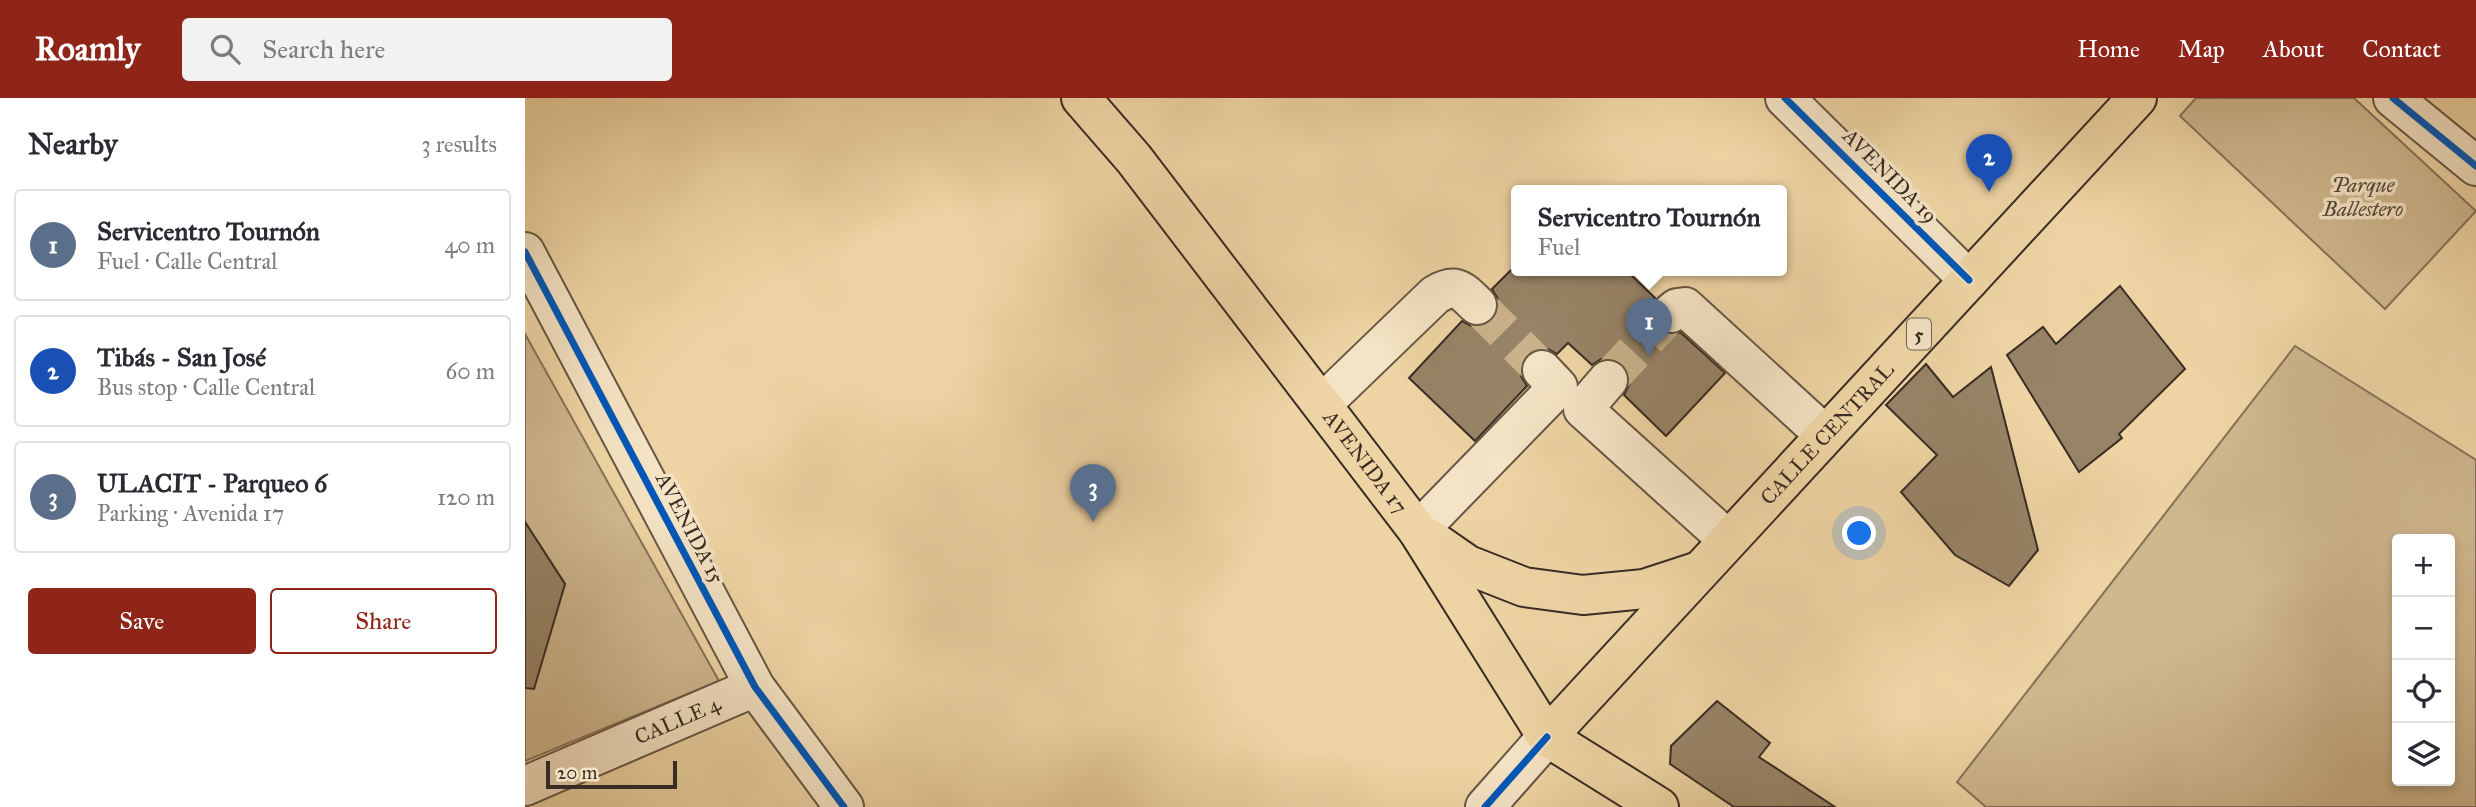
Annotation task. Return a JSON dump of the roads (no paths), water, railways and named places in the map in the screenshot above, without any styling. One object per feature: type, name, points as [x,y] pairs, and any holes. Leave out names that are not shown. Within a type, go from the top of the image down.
[{"type":"main road","name":"AVENIDA 17","points":[[1081,98],[1134,159],[1418,531],[1547,737],[1659,807]]},
{"type":"main road","name":"CALLE CENTRAL","points":[[1547,737],[2137,98]]},
{"type":"main road","points":[[1418,531],[1468,565],[1524,587],[1583,595],[1607,593],[1644,589],[1701,570]]},
{"type":"street","name":"AVENIDA 19","points":[[1786,98],[1969,280]]},
{"type":"street","points":[[2393,98],[2476,166]]},
{"type":"street","name":"AVENIDA 15","points":[[525,252],[755,687],[844,807]]},
{"type":"street","points":[[1322,404],[1435,295],[1447,288],[1460,289],[1477,305]]},
{"type":"street","points":[[1671,313],[1681,306],[1685,307],[1825,435]]},
{"type":"street","points":[[1418,531],[1561,389],[1608,380]]},
{"type":"street","points":[[1561,389],[1728,540]]},
{"type":"street","name":"CALLE 4","points":[[525,786],[755,687]]},
{"type":"street","points":[[1485,807],[1547,737]]},
{"type":"tunnel","points":[[1477,305],[1542,370]]},
{"type":"tunnel","points":[[1608,380],[1671,313]]},
{"type":"place","name":"Tibás - San José","points":[[1989,192]]},
{"type":"place","name":"Servicentro Tournón","points":[[1649,356]]},
{"type":"place","name":"ULACIT - Parqueo 6","points":[[1093,522]]},
{"type":"park label","name":"Parque Ballestero","points":[[2363,197]]}]
